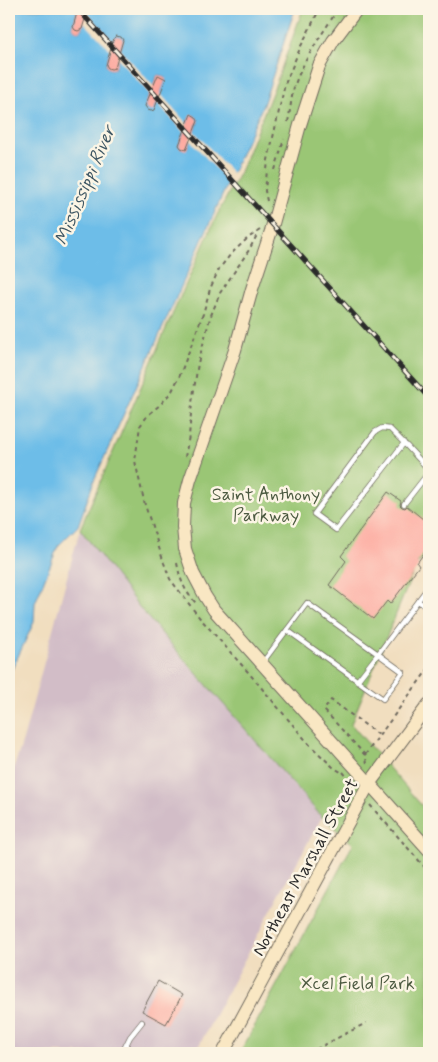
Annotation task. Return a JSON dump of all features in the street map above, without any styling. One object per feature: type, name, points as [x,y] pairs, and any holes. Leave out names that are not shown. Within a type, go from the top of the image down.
[{"type":"street","points":[[357,9],[333,41],[319,66],[235,350],[190,480],[184,503],[183,527],[186,549],[193,573],[214,610],[429,850]]},
{"type":"street","name":"Northeast Marshall Street","points":[[223,1053],[369,784],[429,704]]},
{"type":"lane","points":[[404,443],[336,530],[314,514],[375,432],[382,428],[390,429],[404,443],[429,471],[404,504]]},
{"type":"lane","points":[[357,681],[429,586]]},
{"type":"lane","points":[[418,601],[429,609]]},
{"type":"lane","points":[[262,663],[307,603],[403,672],[383,699],[287,630]]},
{"type":"lane","points":[[122,1053],[130,1037],[142,1022]]},
{"type":"path","points":[[267,202],[264,191],[268,160],[285,84],[301,46],[320,9]]},
{"type":"path","points":[[185,458],[198,363],[210,318],[220,293],[260,230],[231,254],[219,269],[210,288],[203,314],[172,391],[148,415],[140,426],[135,461],[145,505],[170,579],[200,617],[309,744],[334,768],[344,774]]},
{"type":"path","points":[[177,560],[184,588],[199,606]]},
{"type":"path","points":[[365,755],[429,668]]},
{"type":"path","points":[[368,764],[365,755],[324,710],[331,700],[379,735]]},
{"type":"path","points":[[339,765],[354,785]]},
{"type":"path","points":[[376,811],[429,872]]},
{"type":"path","points":[[309,1053],[366,1023]]},
{"type":"shaded area","points":[[80,529],[143,612],[322,817],[195,1053],[9,1053],[9,783],[23,740]]},
{"type":"green space","name":"Saint Anthony Parkway","points":[[303,9],[429,9],[429,557],[417,563],[351,724],[429,814],[429,1053],[240,1053],[353,844],[322,817],[143,612],[80,529],[164,333],[217,215],[240,172]]},
{"type":"water","name":"Mississippi River","points":[[9,9],[78,9],[73,27],[78,31],[82,29],[88,9],[295,9],[263,105],[95,478],[78,526],[58,546],[35,603],[34,622],[9,676]],"holes":[[[116,36],[121,37],[123,40],[115,68],[111,69],[106,65]],[[157,76],[165,78],[165,81],[154,110],[151,111],[145,106]],[[193,115],[198,122],[187,148],[184,149],[179,145],[190,117]]]},
{"type":"pier","points":[[85,10],[115,43],[112,52],[82,20]]},
{"type":"pier","points":[[118,47],[155,88],[152,97],[116,56]]},
{"type":"pier","points":[[158,91],[189,126],[186,135],[155,100]]},
{"type":"pier","points":[[192,129],[234,175],[230,184],[188,138]]},
{"type":"building","points":[[78,9],[88,9],[82,29],[78,31],[73,27]]},
{"type":"building","points":[[116,36],[121,37],[123,40],[115,68],[111,69],[106,65]]},
{"type":"building","points":[[158,75],[166,79],[154,110],[151,111],[145,106]]},
{"type":"building","points":[[191,114],[198,121],[186,150],[179,145]]},
{"type":"building","points":[[388,492],[401,501],[400,505],[402,507],[405,508],[407,506],[429,524],[429,546],[417,563],[419,566],[390,604],[387,601],[373,619],[329,585],[346,561],[341,556]]},
{"type":"building","points":[[158,981],[182,995],[166,1024],[142,1011]]},
{"type":"railway","points":[[78,9],[429,398]]},
{"type":"park label","name":"Xcel Field Park","points":[[358,983]]}]
